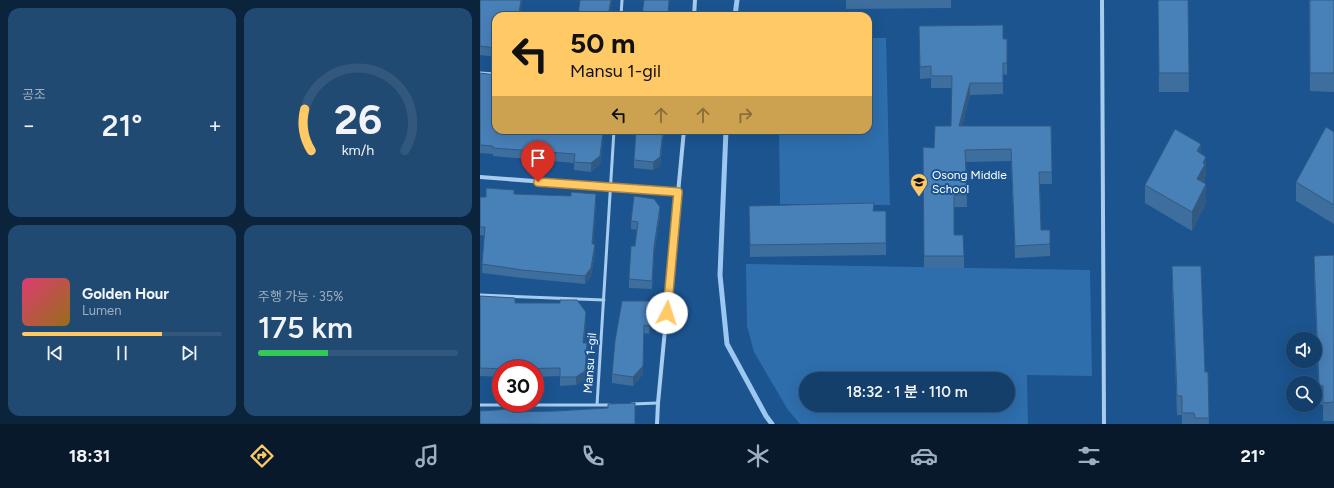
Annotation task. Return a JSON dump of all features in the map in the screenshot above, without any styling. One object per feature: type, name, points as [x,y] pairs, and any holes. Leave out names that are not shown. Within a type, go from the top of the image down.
[{"type":"street","points":[[694,12],[695,0]]},
{"type":"street","points":[[1102,0],[1104,424]]},
{"type":"street","points":[[657,424],[684,134]]},
{"type":"street","points":[[480,177],[678,192]]},
{"type":"lane","points":[[621,12],[622,0]]},
{"type":"lane","points":[[480,73],[492,74]]},
{"type":"lane","name":"Mansu 1-gil","points":[[480,405],[597,405],[614,134]]},
{"type":"lane","points":[[480,295],[604,300]]},
{"type":"lane","points":[[628,404],[658,403]]},
{"type":"lane","points":[[597,405],[612,405]]},
{"type":"shaded area","points":[[872,38],[886,38],[890,205],[780,204],[779,134],[872,134]]},
{"type":"shaded area","points":[[746,264],[1090,270],[1092,376],[1027,375],[1028,424],[800,424],[788,410],[754,352],[747,326]]},
{"type":"building","points":[[480,0],[521,0],[519,12],[492,12],[492,48],[480,46]]},
{"type":"building","points":[[580,0],[611,0],[609,12],[578,12]]},
{"type":"building","points":[[644,0],[669,0],[668,12],[642,12]]},
{"type":"building","points":[[1158,0],[1188,0],[1189,73],[1159,73]]},
{"type":"building","points":[[1310,0],[1334,0],[1334,73],[1310,73]]},
{"type":"building","points":[[1003,25],[1003,39],[1007,39],[1007,63],[1003,63],[1003,83],[970,83],[959,126],[1051,126],[1052,172],[1039,172],[1041,230],[1050,230],[1050,244],[1015,246],[1011,149],[965,150],[967,195],[954,195],[954,235],[963,235],[964,256],[924,256],[923,147],[934,148],[935,126],[951,126],[952,76],[931,76],[931,66],[920,67],[919,26]]},
{"type":"building","points":[[480,73],[492,74],[492,134],[603,134],[600,156],[591,163],[574,162],[575,154],[493,148],[493,146],[480,145]]},
{"type":"building","points":[[1326,127],[1334,132],[1334,205],[1296,182]]},
{"type":"building","points":[[1175,129],[1201,144],[1197,151],[1206,157],[1203,163],[1205,164],[1197,179],[1206,184],[1192,212],[1145,185]]},
{"type":"building","points":[[636,134],[663,134],[660,157],[653,162],[634,160]]},
{"type":"building","points":[[486,188],[514,190],[514,194],[571,196],[571,192],[596,194],[592,244],[595,244],[591,268],[585,276],[522,270],[482,264],[485,227],[480,227],[480,197],[486,197]]},
{"type":"building","points":[[634,196],[654,199],[660,207],[654,247],[652,281],[629,279],[631,246],[635,246],[638,222],[631,221]]},
{"type":"building","points":[[874,203],[873,211],[886,211],[886,243],[750,245],[749,206]]},
{"type":"building","points":[[1334,255],[1334,402],[1323,403],[1322,376],[1319,376],[1318,368],[1322,368],[1322,332],[1317,332],[1314,256]]},
{"type":"building","points":[[1172,266],[1201,266],[1205,372],[1208,372],[1209,418],[1195,418],[1194,413],[1182,413],[1182,396],[1177,396]]},
{"type":"building","points":[[480,296],[515,298],[515,303],[560,303],[560,300],[577,300],[586,312],[583,343],[587,343],[585,371],[576,377],[560,377],[560,368],[544,368],[544,360],[492,360],[492,368],[480,368]]},
{"type":"building","points":[[622,301],[652,301],[649,326],[644,325],[643,366],[633,377],[612,374],[615,341]]},
{"type":"building","points":[[635,403],[635,424],[480,424],[480,411],[544,412],[608,408],[608,404]]},
{"type":"waterway","points":[[736,12],[737,0]]},
{"type":"waterway","points":[[726,134],[720,275],[727,344],[766,416],[772,424]]},
{"type":"place","name":"Osong Middle School","points":[[919,197]]},
{"type":"route","points":[[538,182],[678,192],[667,313]]}]
